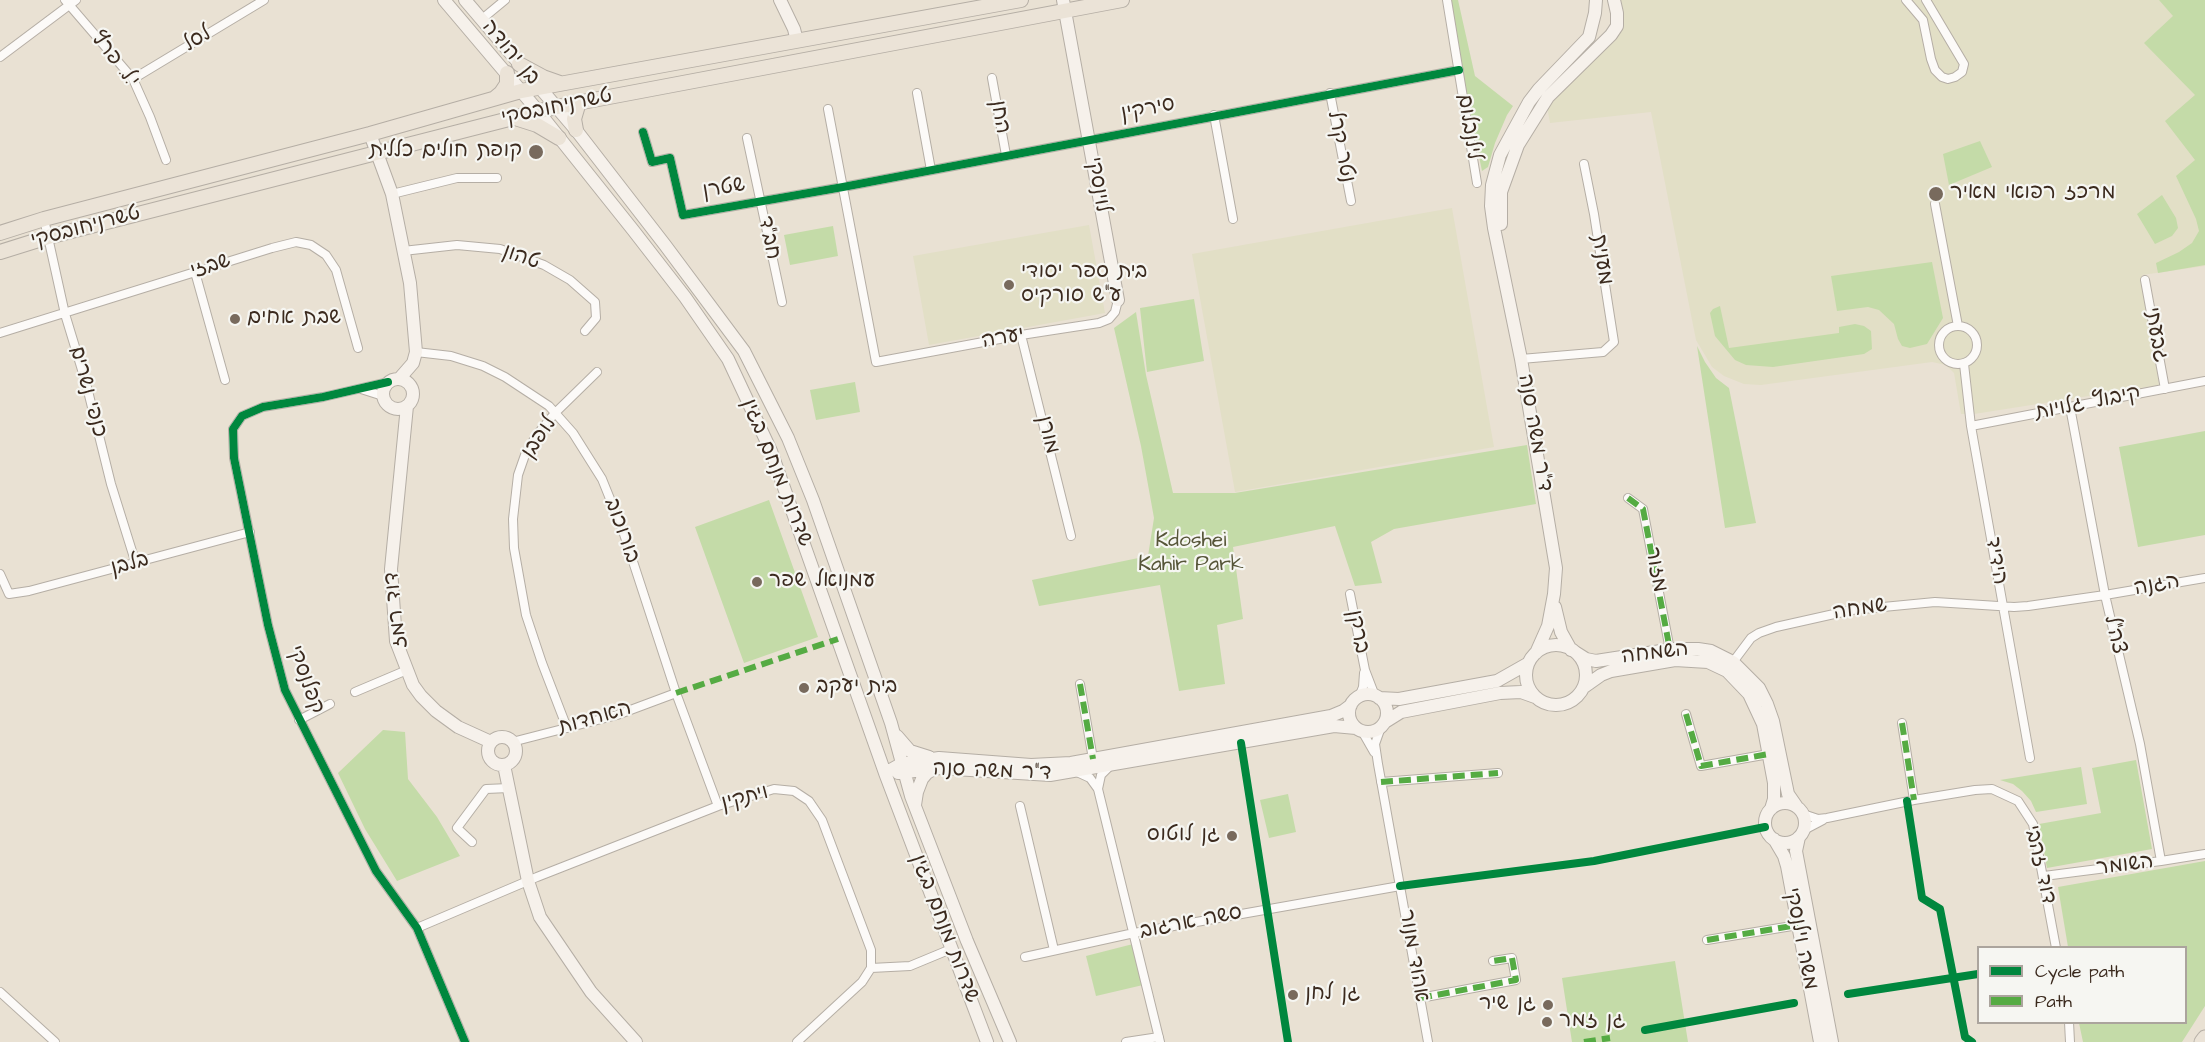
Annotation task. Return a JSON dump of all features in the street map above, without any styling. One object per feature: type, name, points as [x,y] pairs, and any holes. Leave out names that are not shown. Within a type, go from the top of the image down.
[{"type":"highway","points":[[2202,1042],[2205,1038]]},
{"type":"main road","name":"טשרניחובסקי","points":[[0,233],[44,219],[370,134],[521,91],[1021,0]]},
{"type":"main road","name":"טשרניחובסקי","points":[[0,252],[48,237],[538,111],[1064,5],[1122,0]]},
{"type":"main road","points":[[519,64],[543,77],[565,84]]},
{"type":"main road","points":[[495,98],[507,84],[507,73]]},
{"type":"main road","points":[[576,130],[574,119],[579,102]]},
{"type":"main road","points":[[507,118],[530,122],[559,138]]},
{"type":"street","name":"לסל","points":[[133,79],[264,0]]},
{"type":"street","name":"בן יהודה","points":[[444,0],[521,91]]},
{"type":"street","name":"בן יהודה","points":[[465,0],[556,107]]},
{"type":"street","points":[[482,19],[506,0]]},
{"type":"street","points":[[780,0],[794,29],[797,41]]},
{"type":"street","name":"לילנבלום","points":[[1447,0],[1477,183]]},
{"type":"street","name":"ד\"ר משה סנה","points":[[1536,653],[1548,626],[1556,568],[1521,360],[1494,228],[1491,206],[1492,180],[1500,155],[1539,89],[1589,37],[1596,0]]},
{"type":"street","name":"ד\"ר משה סנה","points":[[1505,273],[1500,200],[1510,161],[1548,97],[1611,35],[1617,26],[1614,0]]},
{"type":"street","points":[[1906,0],[1923,20],[1930,59],[1935,70],[1942,77],[1948,79],[1955,77],[1962,72],[1964,64],[1926,0]]},
{"type":"street","name":"י.ל. פרץ","points":[[70,2],[133,79],[166,160]]},
{"type":"street","points":[[0,57],[70,2]]},
{"type":"street","name":"לוינסקי","points":[[1064,5],[1118,300]]},
{"type":"street","name":"סירקין","points":[[843,187],[1459,70]]},
{"type":"street","name":"החן","points":[[992,78],[1006,155]]},
{"type":"street","name":"שדרות מנחם בגין","points":[[521,91],[685,297],[728,359],[771,451],[885,773],[987,1042]]},
{"type":"street","points":[[917,93],[931,170]]},
{"type":"street","name":"נטר קרל","points":[[1330,93],[1351,201]]},
{"type":"street","name":"שדרות מנחם בגין","points":[[556,107],[665,245],[744,351],[788,438],[813,500],[892,728],[915,806],[975,961],[1010,1042]]},
{"type":"street","points":[[828,109],[843,187]]},
{"type":"street","points":[[1214,115],[1233,219]]},
{"type":"street","name":"שטרן","points":[[643,132],[652,162],[670,158],[682,215],[843,187]]},
{"type":"street","points":[[370,134],[392,194],[410,283],[414,358],[412,399],[407,406],[401,409],[393,408],[387,404],[383,396],[383,389],[414,358]]},
{"type":"street","name":"חב\"ד","points":[[747,138],[782,302]]},
{"type":"street","name":"מענית","points":[[1521,360],[1603,352],[1614,342],[1584,164]]},
{"type":"street","points":[[392,194],[457,178],[497,178]]},
{"type":"street","name":"יערה","points":[[843,187],[876,362],[1100,323],[1109,319],[1115,312],[1118,300]]},
{"type":"street","points":[[1935,204],[1958,326]]},
{"type":"street","name":"כנפי נשרים","points":[[44,219],[65,314],[86,382],[111,484],[136,564]]},
{"type":"street","name":"שבזי","points":[[0,333],[296,242],[311,246],[326,255],[336,270],[358,348]]},
{"type":"street","name":"טהון","points":[[404,251],[458,245],[500,249],[544,264],[570,280],[595,302],[596,318],[585,331]]},
{"type":"street","points":[[195,272],[225,381]]},
{"type":"street","name":"גבעתי","points":[[2145,280],[2165,389]]},
{"type":"street","points":[[1958,326],[1971,332],[1977,343],[1974,356],[1964,364],[1948,362],[1940,352],[1941,336],[1958,326]]},
{"type":"street","name":"מורן","points":[[1021,335],[1071,536]]},
{"type":"street","name":"בורוכוב","points":[[414,358],[451,356],[483,366],[549,406],[573,433],[602,479],[623,531],[676,693],[718,806]]},
{"type":"street","name":"הידיד","points":[[1964,364],[1971,426],[2030,758]]},
{"type":"street","name":"לופבן","points":[[567,728],[529,624],[516,566],[513,519],[518,475],[525,455],[536,436],[555,413],[597,372]]},
{"type":"street","points":[[393,381],[407,382],[411,386]]},
{"type":"street","name":"קפלנסקי","points":[[393,381],[323,397],[263,407],[242,416],[233,429],[234,458],[268,624],[285,690],[376,871],[417,928],[465,1042]]},
{"type":"street","name":"קיבוץ גלויות","points":[[1971,426],[2205,381]]},
{"type":"street","points":[[358,388],[383,396]]},
{"type":"street","name":"דוד רמז","points":[[407,406],[391,584],[396,641],[413,685],[436,711],[458,726],[490,742],[499,737],[512,742]]},
{"type":"street","name":"צה\"ל","points":[[2070,407],[2105,595],[2140,744],[2161,861]]},
{"type":"street","name":"דוד רמז","points":[[393,408],[404,436]]},
{"type":"street","name":"מזור","points":[[1628,498],[1643,509],[1670,650]]},
{"type":"street","name":"בלבן","points":[[0,574],[9,594],[29,591],[250,532]]},
{"type":"street","name":"הגנה","points":[[2003,605],[2028,606],[2205,578]]},
{"type":"street","name":"ברקן","points":[[1350,594],[1365,670],[1377,697]]},
{"type":"street","name":"ד\"ר משה סנה","points":[[1554,594],[1556,617],[1561,632],[1573,651]]},
{"type":"street","name":"שמחה","points":[[1730,667],[1751,638],[1776,627],[1852,610],[1935,602],[2003,605]]},
{"type":"street","points":[[1561,645],[1573,651],[1584,666],[1586,674],[1584,687],[1577,697],[1559,706],[1549,705],[1521,692],[1500,693],[1401,712],[1376,731],[1359,730],[1349,717],[1355,701],[1365,694],[1400,699],[1497,681],[1527,664],[1536,653],[1545,647],[1561,645]]},
{"type":"street","name":"השמחה","points":[[1573,651],[1586,659],[1596,661],[1686,648],[1711,651],[1730,667]]},
{"type":"street","name":"השמחה","points":[[1584,687],[1611,671],[1675,660],[1708,662],[1730,667]]},
{"type":"street","points":[[1527,664],[1525,675],[1527,685],[1535,697]]},
{"type":"street","points":[[1730,667],[1759,688],[1767,704],[1773,721],[1788,794],[1805,822],[1801,833],[1785,843],[1774,839],[1765,827],[1765,820],[1774,799],[1769,754],[1762,724],[1753,702],[1730,667]]},
{"type":"street","points":[[355,692],[407,670]]},
{"type":"street","name":"ברקן","points":[[1355,701],[1363,687],[1365,670]]},
{"type":"street","points":[[1080,684],[1092,759]]},
{"type":"street","name":"האחדות","points":[[512,742],[617,715],[676,693]]},
{"type":"street","points":[[1377,697],[1385,704],[1387,711],[1383,725]]},
{"type":"street","name":"ד\"ר משה סנה","points":[[885,773],[937,763],[1049,765],[1092,759],[1331,716],[1343,711],[1355,701]]},
{"type":"street","points":[[299,720],[330,704]]},
{"type":"street","points":[[1686,714],[1701,766],[1769,754]]},
{"type":"street","points":[[1902,723],[1914,800]]},
{"type":"street","name":"אהוד מנור","points":[[1383,725],[1376,744],[1378,764],[1428,1042]]},
{"type":"street","name":"ד\"ר משה סנה","points":[[937,763],[1031,776],[1077,772],[1334,726],[1359,730]]},
{"type":"street","points":[[892,728],[910,751],[937,763],[923,776],[915,806]]},
{"type":"street","name":"אהוד מנור","points":[[1359,730],[1370,744],[1378,764]]},
{"type":"street","points":[[490,742],[489,757],[495,764],[504,765],[514,758],[516,750],[512,742]]},
{"type":"street","points":[[504,765],[528,880],[540,917],[591,992],[636,1042]]},
{"type":"street","points":[[1098,789],[1101,776],[1110,766]]},
{"type":"street","points":[[1077,772],[1090,778],[1098,789],[1160,1040],[1126,1042]]},
{"type":"street","points":[[1381,782],[1498,773]]},
{"type":"street","points":[[472,842],[457,828],[486,789],[509,788]]},
{"type":"street","name":"ויתקין","points":[[417,928],[528,880],[718,806],[774,789],[794,791],[809,801],[822,820],[871,950],[871,968]]},
{"type":"street","name":"דוד זהבי","points":[[1800,811],[1818,819],[1827,818],[1914,800],[1992,789],[2018,801],[2033,824],[2056,946]]},
{"type":"street","points":[[1771,809],[1784,803],[1800,811]]},
{"type":"street","points":[[1020,806],[1054,950]]},
{"type":"street","name":"דוד זהבי","points":[[1801,833],[1827,818]]},
{"type":"street","name":"משה וילנסקי","points":[[1801,833],[1796,851],[1832,1042]]},
{"type":"street","name":"משה וילנסקי","points":[[1774,839],[1787,866],[1820,1042]]},
{"type":"street","name":"השומר","points":[[2044,876],[2205,854]]},
{"type":"street","name":"סשה ארגוב","points":[[1025,957],[1134,933],[1400,886]]},
{"type":"street","points":[[1707,940],[1798,925]]},
{"type":"street","points":[[797,1042],[862,982],[871,968],[910,966],[951,949]]},
{"type":"street","points":[[1420,998],[1516,980],[1512,958],[1493,961]]},
{"type":"street","points":[[0,992],[55,1042]]},
{"type":"street","points":[[2069,1024],[2070,1042]]},
{"type":"shaded area","name":"מרכז רפואי מאיר","points":[[1621,0],[2205,0],[2205,266],[2142,275],[2159,385],[1974,414],[1961,414],[1954,373],[1946,365],[1932,362],[1761,385],[1744,384],[1724,376],[1712,367],[1696,340],[1651,112],[1550,123],[1547,106],[1618,35],[1624,22]]},
{"type":"shaded area","points":[[1452,208],[1494,447],[1235,492],[1192,254]]},
{"type":"shaded area","name":"בית ספר יסודי ע\"ש סורקיס","points":[[1089,225],[1105,313],[929,345],[913,256]]},
{"type":"green space","points":[[1447,0],[1458,0],[1475,76],[1513,106],[1495,143],[1488,167],[1482,171]]},
{"type":"green space","points":[[2159,0],[2205,0],[2205,265],[2158,273],[2156,263],[2192,243],[2199,231],[2196,219],[2176,176],[2195,160],[2165,121],[2195,95],[2144,43],[2173,16]]},
{"type":"green space","points":[[1980,141],[1992,167],[1949,185],[1943,154]]},
{"type":"green space","points":[[2162,195],[2176,218],[2178,228],[2172,236],[2155,244],[2137,214]]},
{"type":"green space","points":[[833,226],[838,256],[790,265],[784,235]]},
{"type":"green space","points":[[1932,262],[1943,318],[1927,344],[1910,348],[1902,346],[1894,324],[1879,310],[1868,307],[1837,311],[1831,276]]},
{"type":"green space","points":[[1194,299],[1204,361],[1147,372],[1140,308]]},
{"type":"green space","points":[[1720,306],[1729,348],[1839,333],[1839,327],[1855,324],[1871,331],[1872,349],[1864,354],[1773,367],[1746,365],[1735,360],[1715,336],[1710,313]]},
{"type":"green space","name":"Kdoshei Kahir Park","points":[[1136,312],[1146,375],[1173,493],[1235,493],[1527,445],[1536,504],[1394,529],[1371,542],[1382,583],[1355,586],[1335,526],[1233,547],[1243,619],[1217,625],[1225,684],[1179,691],[1160,585],[1039,606],[1032,580],[1148,556],[1154,518],[1141,446],[1114,328]]},
{"type":"green space","points":[[1697,346],[1716,378],[1729,388],[1756,523],[1725,528]]},
{"type":"green space","points":[[855,382],[860,412],[816,420],[810,390]]},
{"type":"green space","points":[[2205,431],[2205,535],[2138,547],[2119,447]]},
{"type":"green space","name":"עמנואל שפר","points":[[769,500],[818,637],[744,663],[695,527]]},
{"type":"green space","points":[[383,730],[405,732],[408,779],[437,817],[460,856],[397,881],[365,829],[338,773]]},
{"type":"green space","points":[[2136,760],[2152,849],[2047,868],[2039,824],[2101,813],[2092,768]]},
{"type":"green space","points":[[2081,767],[2087,804],[2036,812],[2031,801],[2022,791],[2013,784],[2000,780]]},
{"type":"green space","points":[[1288,794],[1296,832],[1269,838],[1260,800]]},
{"type":"green space","points":[[2205,861],[2205,1006],[2182,1042],[2083,1042],[2079,1024],[2187,1024],[2187,946],[2068,946],[2058,887]]},
{"type":"green space","points":[[1133,944],[1143,985],[1096,996],[1086,956]]},
{"type":"green space","points":[[1675,961],[1688,1042],[1572,1042],[1562,978]]},
{"type":"marked path","points":[[1628,498],[1643,509],[1670,650]]},
{"type":"marked path","points":[[676,693],[838,639]]},
{"type":"marked path","points":[[1080,684],[1093,759]]},
{"type":"marked path","points":[[1686,714],[1701,766],[1769,754]]},
{"type":"marked path","points":[[1902,723],[1914,800]]},
{"type":"marked path","points":[[1381,782],[1498,773]]},
{"type":"marked path","points":[[1707,940],[1798,925]]},
{"type":"marked path","points":[[1420,998],[1516,980],[1512,958],[1493,961]]},
{"type":"marked path","points":[[1584,1042],[1610,1038]]},
{"type":"cycle path","points":[[643,132],[652,162],[670,158],[683,215],[843,187],[1459,70]]},
{"type":"cycle path","points":[[388,382],[323,397],[263,407],[242,416],[233,429],[234,458],[268,625],[285,690],[376,871],[417,928],[465,1042]]},
{"type":"cycle path","points":[[1241,743],[1288,1042]]},
{"type":"cycle path","points":[[1907,801],[1922,898],[1940,909],[1965,1037],[1972,1042]]},
{"type":"cycle path","points":[[1400,886],[1594,861],[1765,827]]},
{"type":"cycle path","points":[[1848,994],[1977,974]]},
{"type":"cycle path","points":[[1645,1030],[1794,1003]]},
{"type":"place","name":"קופת חולים כללית","points":[[536,152]]},
{"type":"place","name":"מרכז רפואי מאיר","points":[[1936,194]]},
{"type":"place","name":"בית ספר יסודי ע\"ש סורקיס","points":[[1009,285]]},
{"type":"place","name":"שבת אחים","points":[[235,319]]},
{"type":"place","name":"עמנואל שפר","points":[[757,582]]},
{"type":"place","name":"בית יעקב","points":[[804,688]]},
{"type":"place","name":"גן לוטוס","points":[[1232,836]]},
{"type":"place","name":"גן לחן","points":[[1293,995]]},
{"type":"place","name":"גן שיר","points":[[1548,1005]]},
{"type":"place","name":"גן זמר","points":[[1547,1022]]}]
